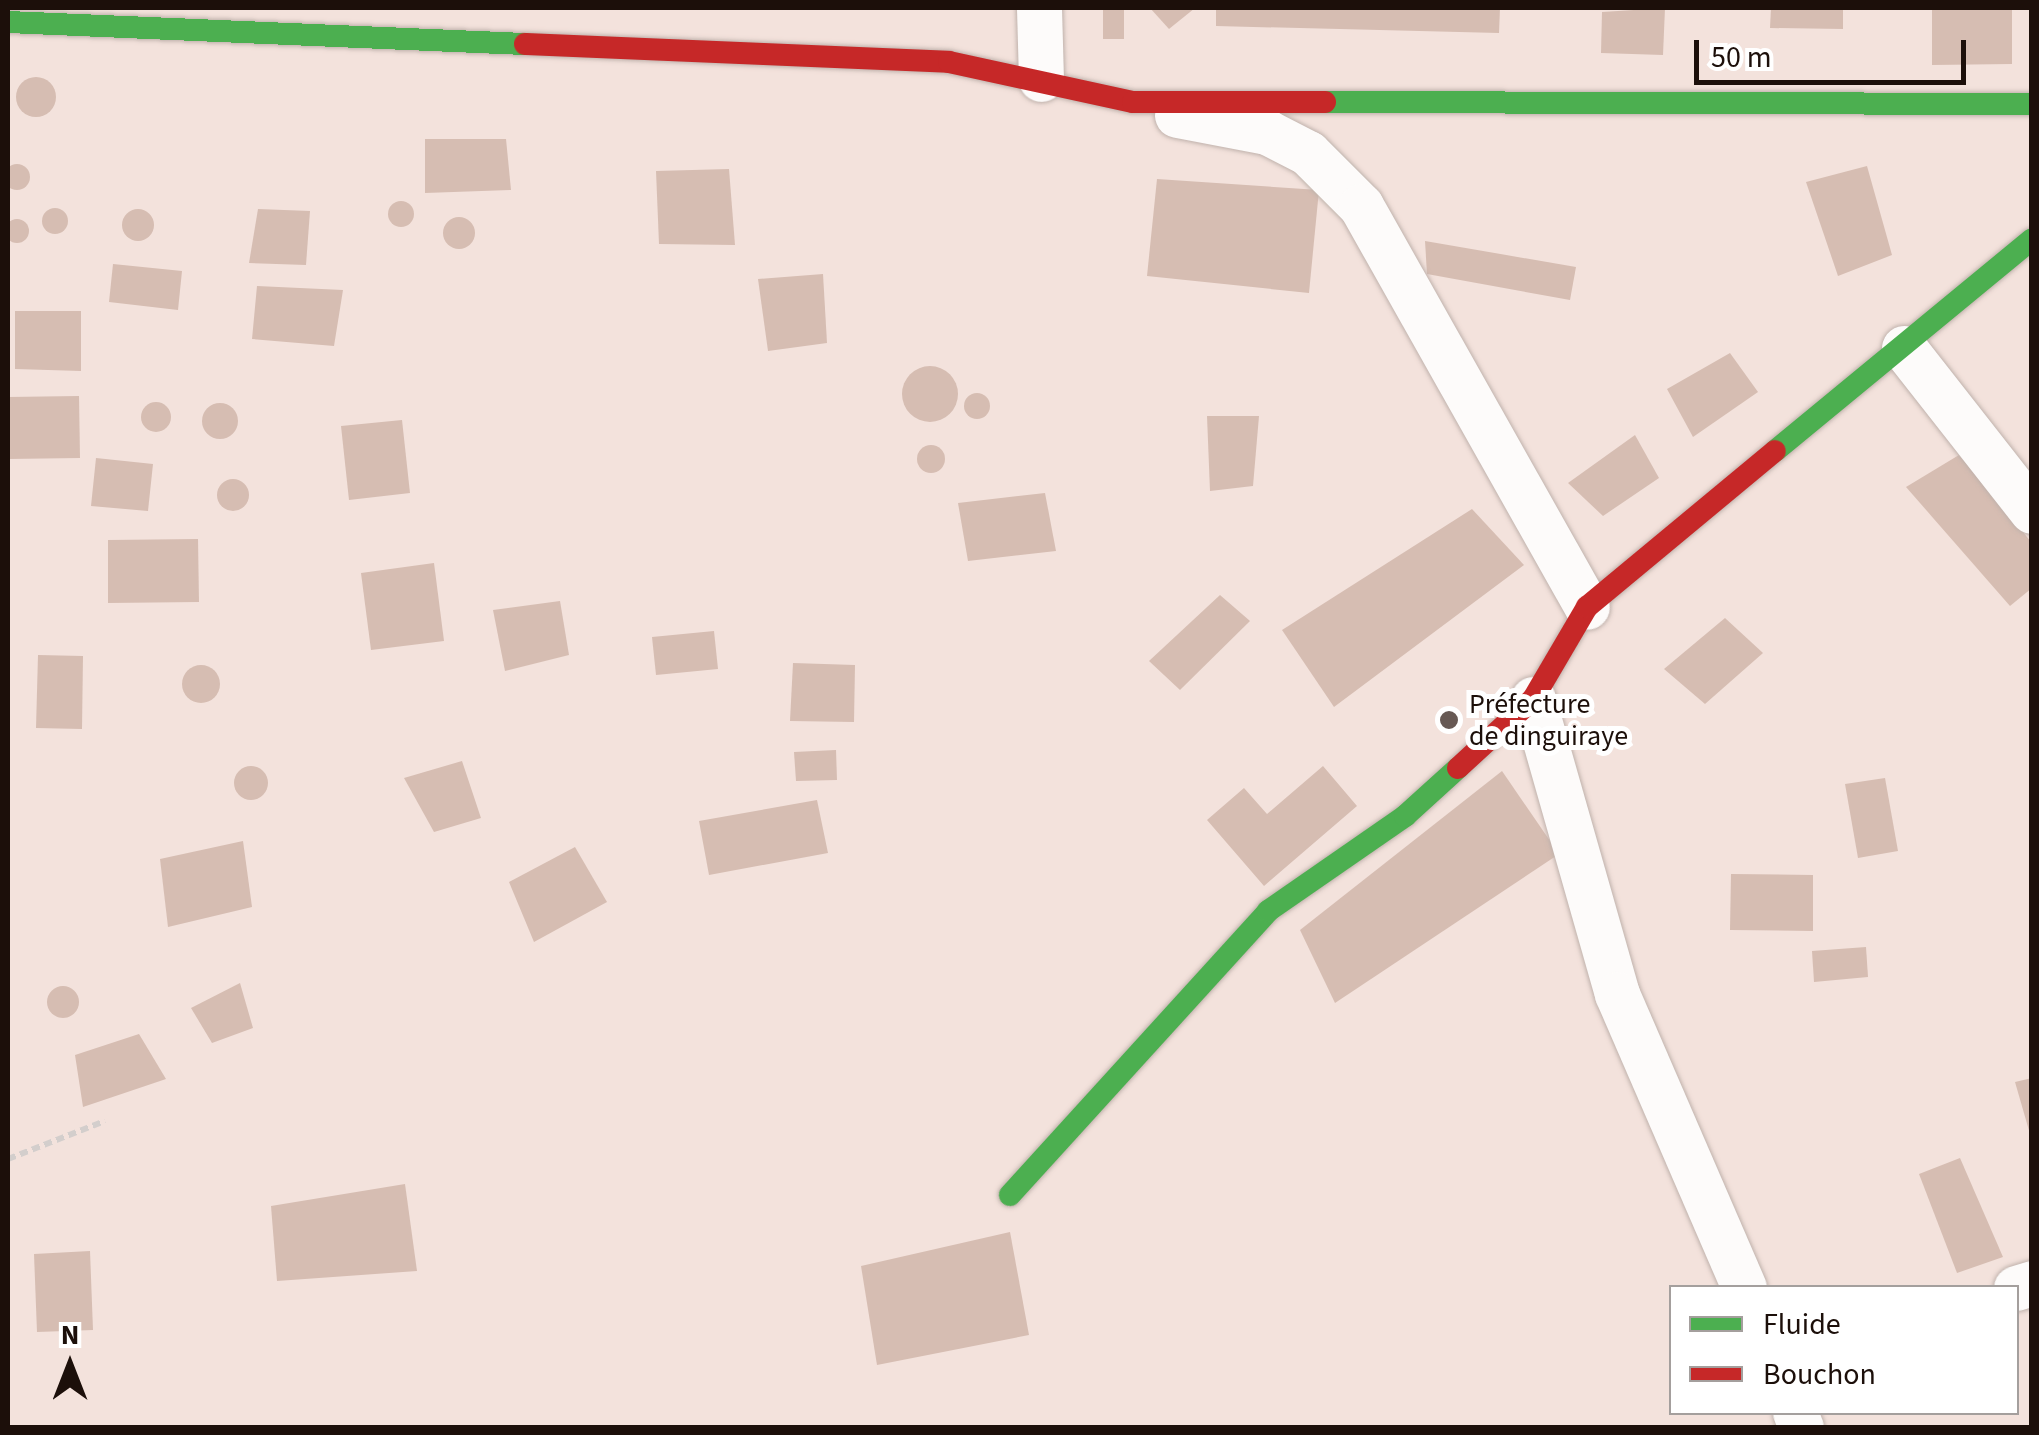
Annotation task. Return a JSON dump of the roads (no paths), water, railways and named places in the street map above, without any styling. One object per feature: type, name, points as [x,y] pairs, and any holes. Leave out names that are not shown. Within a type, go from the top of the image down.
[{"type":"street","points":[[1040,8],[1041,80]]},
{"type":"street","points":[[8,22],[949,62],[1133,102],[1223,128],[1267,132],[1308,153],[1361,206],[1588,607]]},
{"type":"street","points":[[1133,102],[2032,104]]},
{"type":"street","points":[[1010,1196],[1268,911],[1404,816],[1533,699],[1588,607],[2032,239]]},
{"type":"street","points":[[1904,348],[2032,510]]},
{"type":"street","points":[[1533,699],[1618,994],[1743,1285]]},
{"type":"place","name":"Préfecture de dinguiraye","points":[[1449,720]]}]
